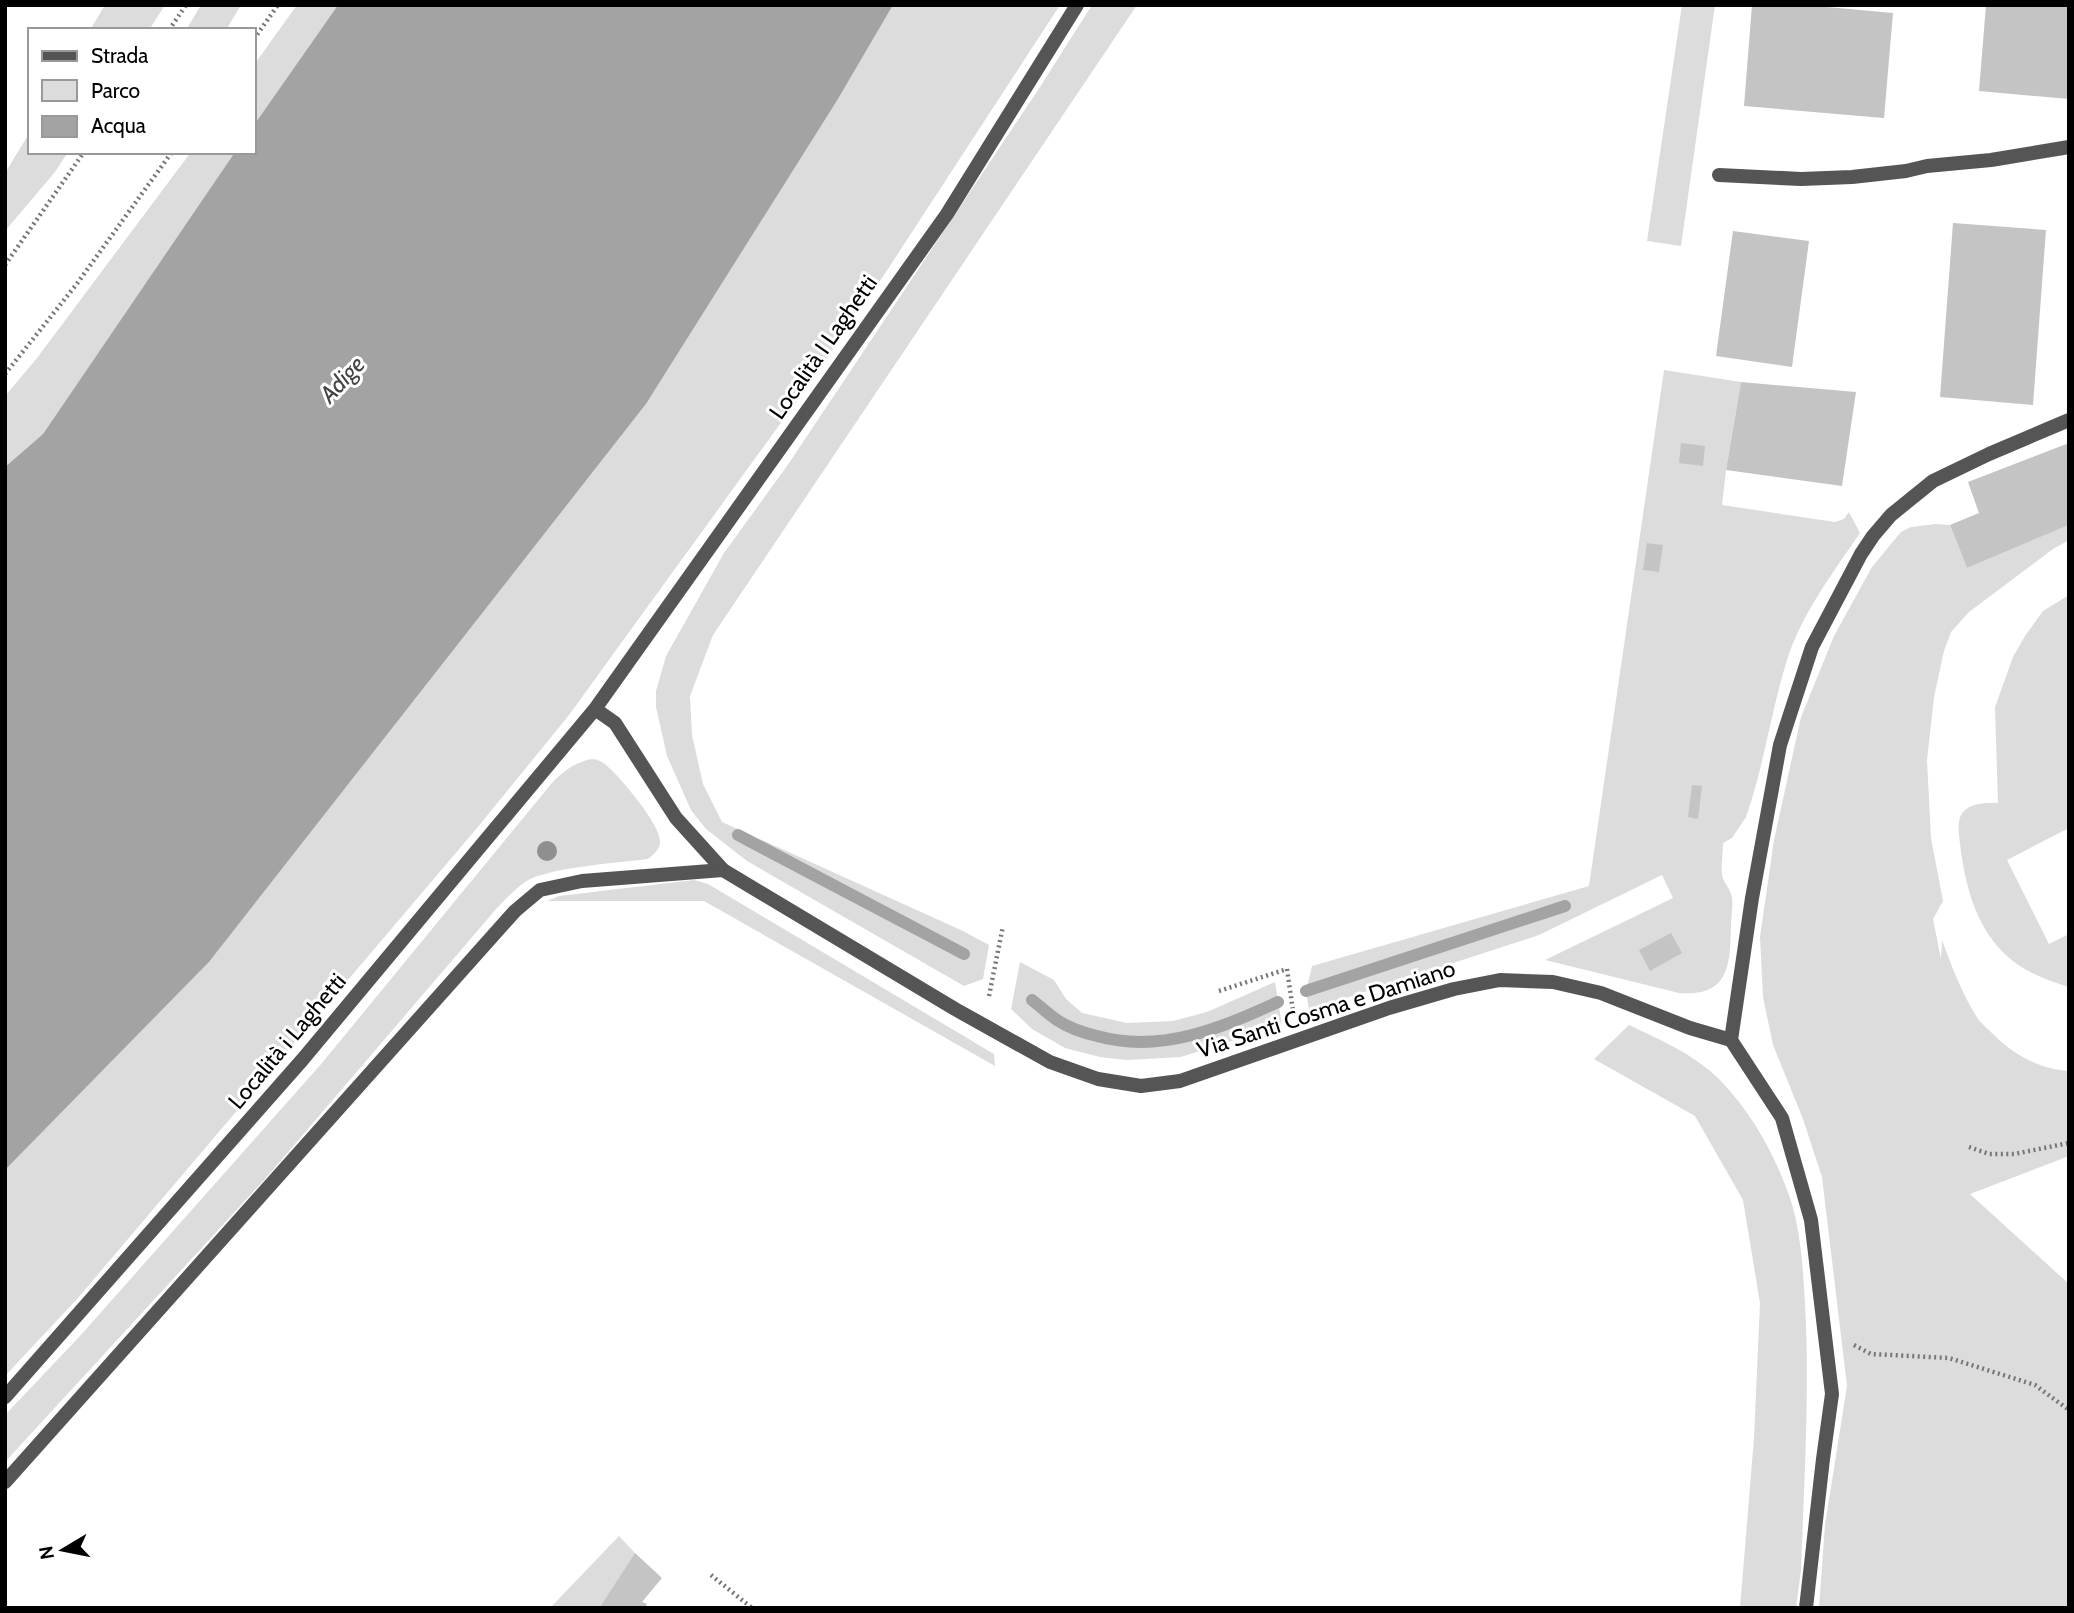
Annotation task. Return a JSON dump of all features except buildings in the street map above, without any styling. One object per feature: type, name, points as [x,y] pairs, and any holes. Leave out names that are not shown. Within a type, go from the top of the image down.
[{"type":"street","name":"Località I Laghetti","points":[[595,709],[947,214],[1077,5]]},
{"type":"street","points":[[1719,175],[1801,179],[1852,177],[2069,148]]},
{"type":"street","points":[[1806,1608],[1832,1394],[1811,1220],[1782,1118],[1731,1040],[1752,898],[1780,745],[1812,647],[1861,554],[1891,515],[1933,481],[2069,420]]},
{"type":"street","name":"Via Santi Cosma e Damiano","points":[[595,709],[615,723],[676,818],[723,870],[1050,1062],[1098,1079],[1141,1086],[1180,1081],[1389,1008],[1454,989],[1500,980],[1553,982],[1601,993],[1690,1028],[1731,1040]]},
{"type":"street","name":"Località i Laghetti","points":[[5,1396],[303,1059],[595,709]]},
{"type":"street","points":[[5,1482],[515,911],[540,890],[582,881],[723,870]]},
{"type":"path","points":[[170,28],[186,5]]},
{"type":"path","points":[[256,36],[278,5]]},
{"type":"path","points":[[5,265],[83,154]]},
{"type":"path","points":[[5,374],[76,285],[171,154]]},
{"type":"path","points":[[983,1024],[1003,926]]},
{"type":"path","points":[[1219,991],[1287,970],[1297,1040]]},
{"type":"path","points":[[1969,1147],[1989,1154],[2014,1154],[2069,1143]]},
{"type":"path","points":[[1825,1330],[1871,1354],[1949,1358],[2035,1385],[2069,1410]]},
{"type":"path","points":[[711,1575],[752,1608]]},
{"type":"green space","points":[[105,5],[165,5],[150,28],[91,28]]},
{"type":"green space","points":[[201,5],[241,5],[227,28],[187,28]]},
{"type":"green space","points":[[297,5],[338,5],[256,122],[256,62]]},
{"type":"green space","points":[[893,5],[1060,5],[884,275],[796,402],[569,715],[477,828],[77,1299],[5,1376],[5,1170],[209,962],[646,404],[838,99]]},
{"type":"green space","points":[[1092,5],[1137,5],[713,635],[690,696],[692,735],[703,784],[722,822],[989,945],[983,979],[964,986],[747,861],[706,829],[691,810],[667,756],[656,707],[656,691],[666,656],[724,553],[787,466]]},
{"type":"green space","points":[[1682,5],[1715,5],[1681,246],[1647,241]]},
{"type":"green space","points":[[28,135],[28,154],[67,154],[55,172],[5,231],[5,173]]},
{"type":"green space","points":[[190,154],[234,154],[43,434],[5,467],[5,396],[37,358]]},
{"type":"green space","points":[[1664,370],[1741,382],[1722,505],[1835,522],[1844,519],[1849,512],[1860,533],[1819,594],[1793,643],[1781,679],[1746,817],[1732,838],[1723,843],[1722,875],[1731,894],[1732,906],[1729,954],[1723,976],[1708,990],[1679,993],[1545,960],[1673,898],[1662,875],[1539,935],[1309,1010],[1306,991],[1312,966],[1589,886]]},
{"type":"green space","points":[[1950,525],[1967,568],[2069,525],[2069,540],[1969,612],[1951,632],[1934,697],[1927,760],[1931,838],[1943,901],[1933,919],[1941,959],[1942,940],[1973,1010],[2001,1042],[2037,1064],[2069,1071],[2069,1156],[1970,1194],[2069,1284],[2069,1608],[1819,1608],[1825,1525],[1847,1386],[1822,1177],[1803,1119],[1773,1045],[1763,997],[1760,937],[1774,840],[1801,717],[1834,636],[1872,567],[1901,532],[1911,527]]},
{"type":"green space","points":[[2069,595],[2069,828],[2007,860],[2049,944],[2069,934],[2069,987],[2021,967],[1996,945],[1973,904],[1962,859],[1958,827],[1963,812],[1971,806],[1998,803],[1995,707],[2013,657],[2025,636],[2043,611]]},
{"type":"green space","points":[[592,759],[609,767],[646,812],[659,834],[660,845],[656,852],[648,859],[584,866],[550,873],[525,882],[514,891],[265,1179],[5,1462],[5,1415],[80,1336],[322,1063],[551,784],[569,768]]},
{"type":"green space","points":[[694,880],[708,884],[994,1054],[995,1066],[704,901],[547,901],[559,896]]},
{"type":"green space","points":[[1020,962],[1054,980],[1066,999],[1082,1013],[1127,1023],[1173,1021],[1207,1012],[1275,982],[1282,1025],[1181,1057],[1127,1060],[1100,1057],[1065,1048],[1032,1029],[1011,1009]]},
{"type":"green space","points":[[1629,1025],[1689,1056],[1710,1071],[1732,1093],[1770,1150],[1794,1211],[1802,1264],[1807,1370],[1801,1570],[1796,1608],[1740,1608],[1754,1438],[1760,1303],[1743,1200],[1695,1116],[1594,1059]]},
{"type":"green space","points":[[619,1536],[635,1553],[599,1608],[550,1608]]},
{"type":"water","name":"Adige","points":[[338,5],[893,5],[838,99],[646,404],[209,962],[5,1170],[5,467],[43,434],[234,154],[256,154],[256,122]]},
{"type":"waterway","points":[[738,835],[964,954]]},
{"type":"waterway","points":[[1306,991],[1565,906]]},
{"type":"waterway","points":[[1032,1000],[1057,1020],[1077,1030],[1121,1041],[1144,1042],[1190,1036],[1235,1021],[1278,1002]]}]
